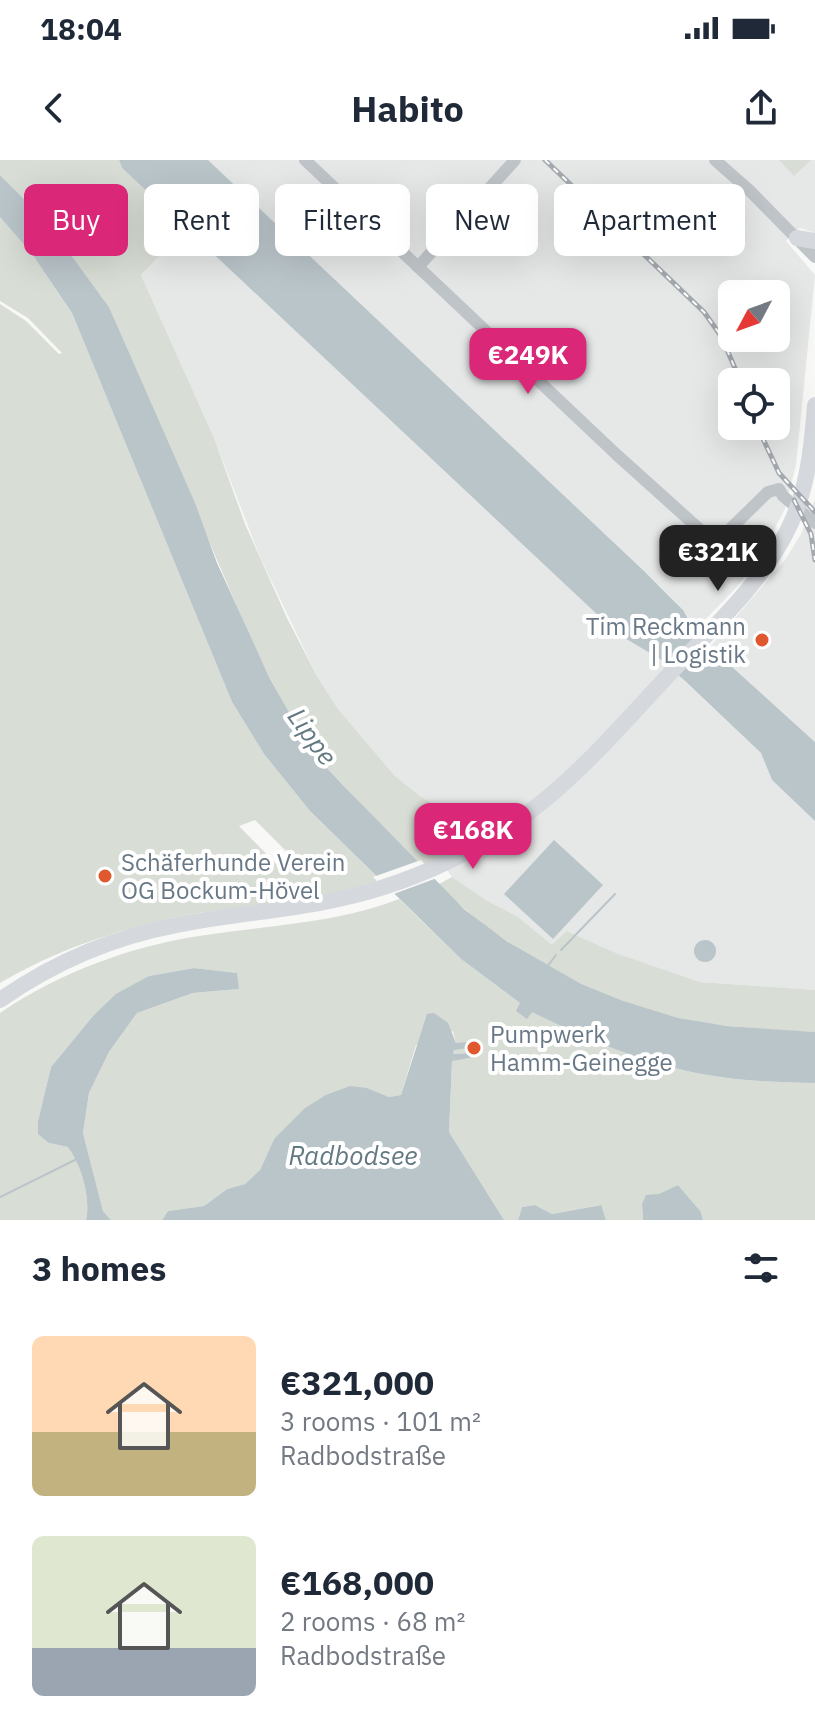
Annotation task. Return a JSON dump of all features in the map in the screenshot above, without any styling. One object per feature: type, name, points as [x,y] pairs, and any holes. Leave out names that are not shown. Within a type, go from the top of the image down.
[{"type":"main road","points":[[797,238],[815,241]]},
{"type":"main road","points":[[0,1000],[20,986],[88,951],[147,932],[295,908],[384,888],[436,868],[525,815],[582,766],[759,577],[794,518],[802,494],[815,405]]},
{"type":"street","points":[[305,160],[707,536],[724,535],[768,492],[779,489],[815,523]]},
{"type":"street","points":[[418,267],[515,160]]},
{"type":"street","points":[[715,160],[815,257]]},
{"type":"shaded area","points":[[0,160],[119,160],[122,168],[144,189],[144,256],[159,256],[141,275],[214,438],[245,524],[287,618],[338,709],[395,776],[420,796],[467,824],[466,843],[421,867],[312,752],[270,679],[109,307],[72,256],[128,256],[128,184],[24,184],[24,199],[0,175]]},
{"type":"shaded area","points":[[208,160],[815,160],[815,233],[800,228],[786,241],[815,275],[796,465],[785,509],[755,565],[695,630],[683,610],[310,256],[410,256],[410,184],[275,184],[275,223],[259,208],[259,184],[233,184]]},
{"type":"shaded area","points":[[779,160],[811,160],[794,176]]},
{"type":"shaded area","points":[[0,217],[24,245],[24,256],[33,256],[72,313],[232,702],[264,754],[310,811],[381,881],[314,897],[193,914],[131,928],[63,951],[0,983],[0,304],[26,321],[59,354],[62,353],[28,318],[0,301]],"holes":[[[255,820],[294,859],[295,865],[284,872],[239,826]]]},
{"type":"shaded area","points":[[159,256],[216,256],[618,634],[661,659],[761,753],[772,780],[815,821],[815,990],[700,982],[617,954],[568,931],[552,946],[518,917],[452,877],[439,859],[467,824],[420,796],[395,776],[338,709],[318,678],[260,557],[214,438],[141,275]]},
{"type":"shaded area","points":[[815,499],[815,742],[710,647],[785,560],[801,534]]},
{"type":"shaded area","points":[[452,877],[518,917],[552,945],[567,931],[618,954],[700,982],[815,990],[815,1032],[698,1022],[647,1011],[614,999],[550,968],[491,930],[437,885]]},
{"type":"shaded area","points":[[399,899],[461,959],[520,1003],[527,1018],[531,1011],[605,1045],[681,1070],[745,1080],[815,1083],[815,1220],[703,1220],[701,1212],[678,1185],[642,1204],[643,1220],[606,1220],[600,1205],[552,1214],[535,1205],[522,1207],[518,1220],[504,1220],[449,1132],[452,1060],[470,1058],[469,1053],[452,1054],[456,1043],[453,1031],[416,1045],[401,1095],[389,1097],[367,1088],[274,1139],[260,1170],[245,1184],[227,1189],[204,1206],[168,1211],[162,1220],[111,1220],[103,1211],[83,1133],[89,1093],[109,1052],[137,1013],[193,993],[239,989],[236,973],[194,968],[149,976],[93,1016],[51,1067],[38,1121],[49,1143],[69,1147],[73,1154],[86,1192],[86,1220],[0,1220],[0,1013],[72,973],[125,953],[206,935],[328,918]]},
{"type":"water","points":[[119,160],[208,160],[233,184],[144,184],[144,189],[122,168]]},
{"type":"water","points":[[0,175],[24,199],[24,245],[0,217]]},
{"type":"water","points":[[259,208],[275,223],[275,256],[310,256],[644,571],[683,610],[703,645],[710,647],[815,742],[815,821],[772,780],[761,753],[660,659],[618,634],[216,256],[259,256]]},
{"type":"water","points":[[33,256],[72,256],[109,307],[195,503],[217,563],[270,679],[312,752],[342,784],[464,909],[508,942],[581,984],[678,1018],[727,1026],[815,1032],[815,1083],[745,1080],[681,1070],[605,1045],[532,1012],[527,1019],[516,1011],[520,1003],[461,959],[310,811],[264,754],[232,702],[72,313]]},
{"type":"water","points":[[554,840],[603,885],[553,939],[504,894]]},
{"type":"water","points":[[705,940],[713,943],[716,951],[713,959],[705,962],[697,959],[694,951],[697,943]]},
{"type":"water","points":[[194,968],[237,973],[239,989],[193,993],[137,1013],[109,1052],[89,1093],[83,1133],[103,1211],[111,1220],[86,1220],[86,1192],[73,1154],[68,1147],[49,1143],[38,1134],[38,1121],[51,1067],[93,1016],[116,994],[149,976]]},
{"type":"water","name":"Radbodsee","points":[[434,1013],[448,1023],[456,1043],[468,1042],[468,1048],[454,1050],[453,1054],[469,1053],[470,1058],[452,1061],[449,1132],[504,1220],[162,1220],[168,1211],[204,1206],[227,1189],[245,1184],[260,1170],[274,1139],[305,1108],[326,1095],[350,1086],[367,1088],[389,1097],[401,1095],[427,1014]]},
{"type":"water","points":[[678,1185],[701,1212],[703,1220],[643,1220],[642,1204],[646,1195],[659,1194]]},
{"type":"water","points":[[535,1205],[552,1214],[601,1205],[606,1220],[518,1220],[522,1207]]},
{"type":"pier","points":[[421,860],[437,878],[391,895],[373,877]]},
{"type":"waterway","points":[[561,950],[615,894]]},
{"type":"waterway","points":[[547,967],[556,955]]},
{"type":"waterway","points":[[0,1197],[77,1159]]},
{"type":"railway","points":[[545,160],[704,312],[721,336],[735,368]]},
{"type":"railway","points":[[764,440],[779,473],[815,512]]},
{"type":"railway","points":[[794,500],[811,534],[815,560]]},
{"type":"place","name":"Tim Reckmann | Logistik","points":[[762,640]]},
{"type":"place","name":"Schäferhunde Verein OG Bockum-Hövel","points":[[105,876]]},
{"type":"place","name":"Pumpwerk Hamm-Geinegge","points":[[474,1048]]},
{"type":"water label","name":"Lippe","points":[[313,736]]}]
